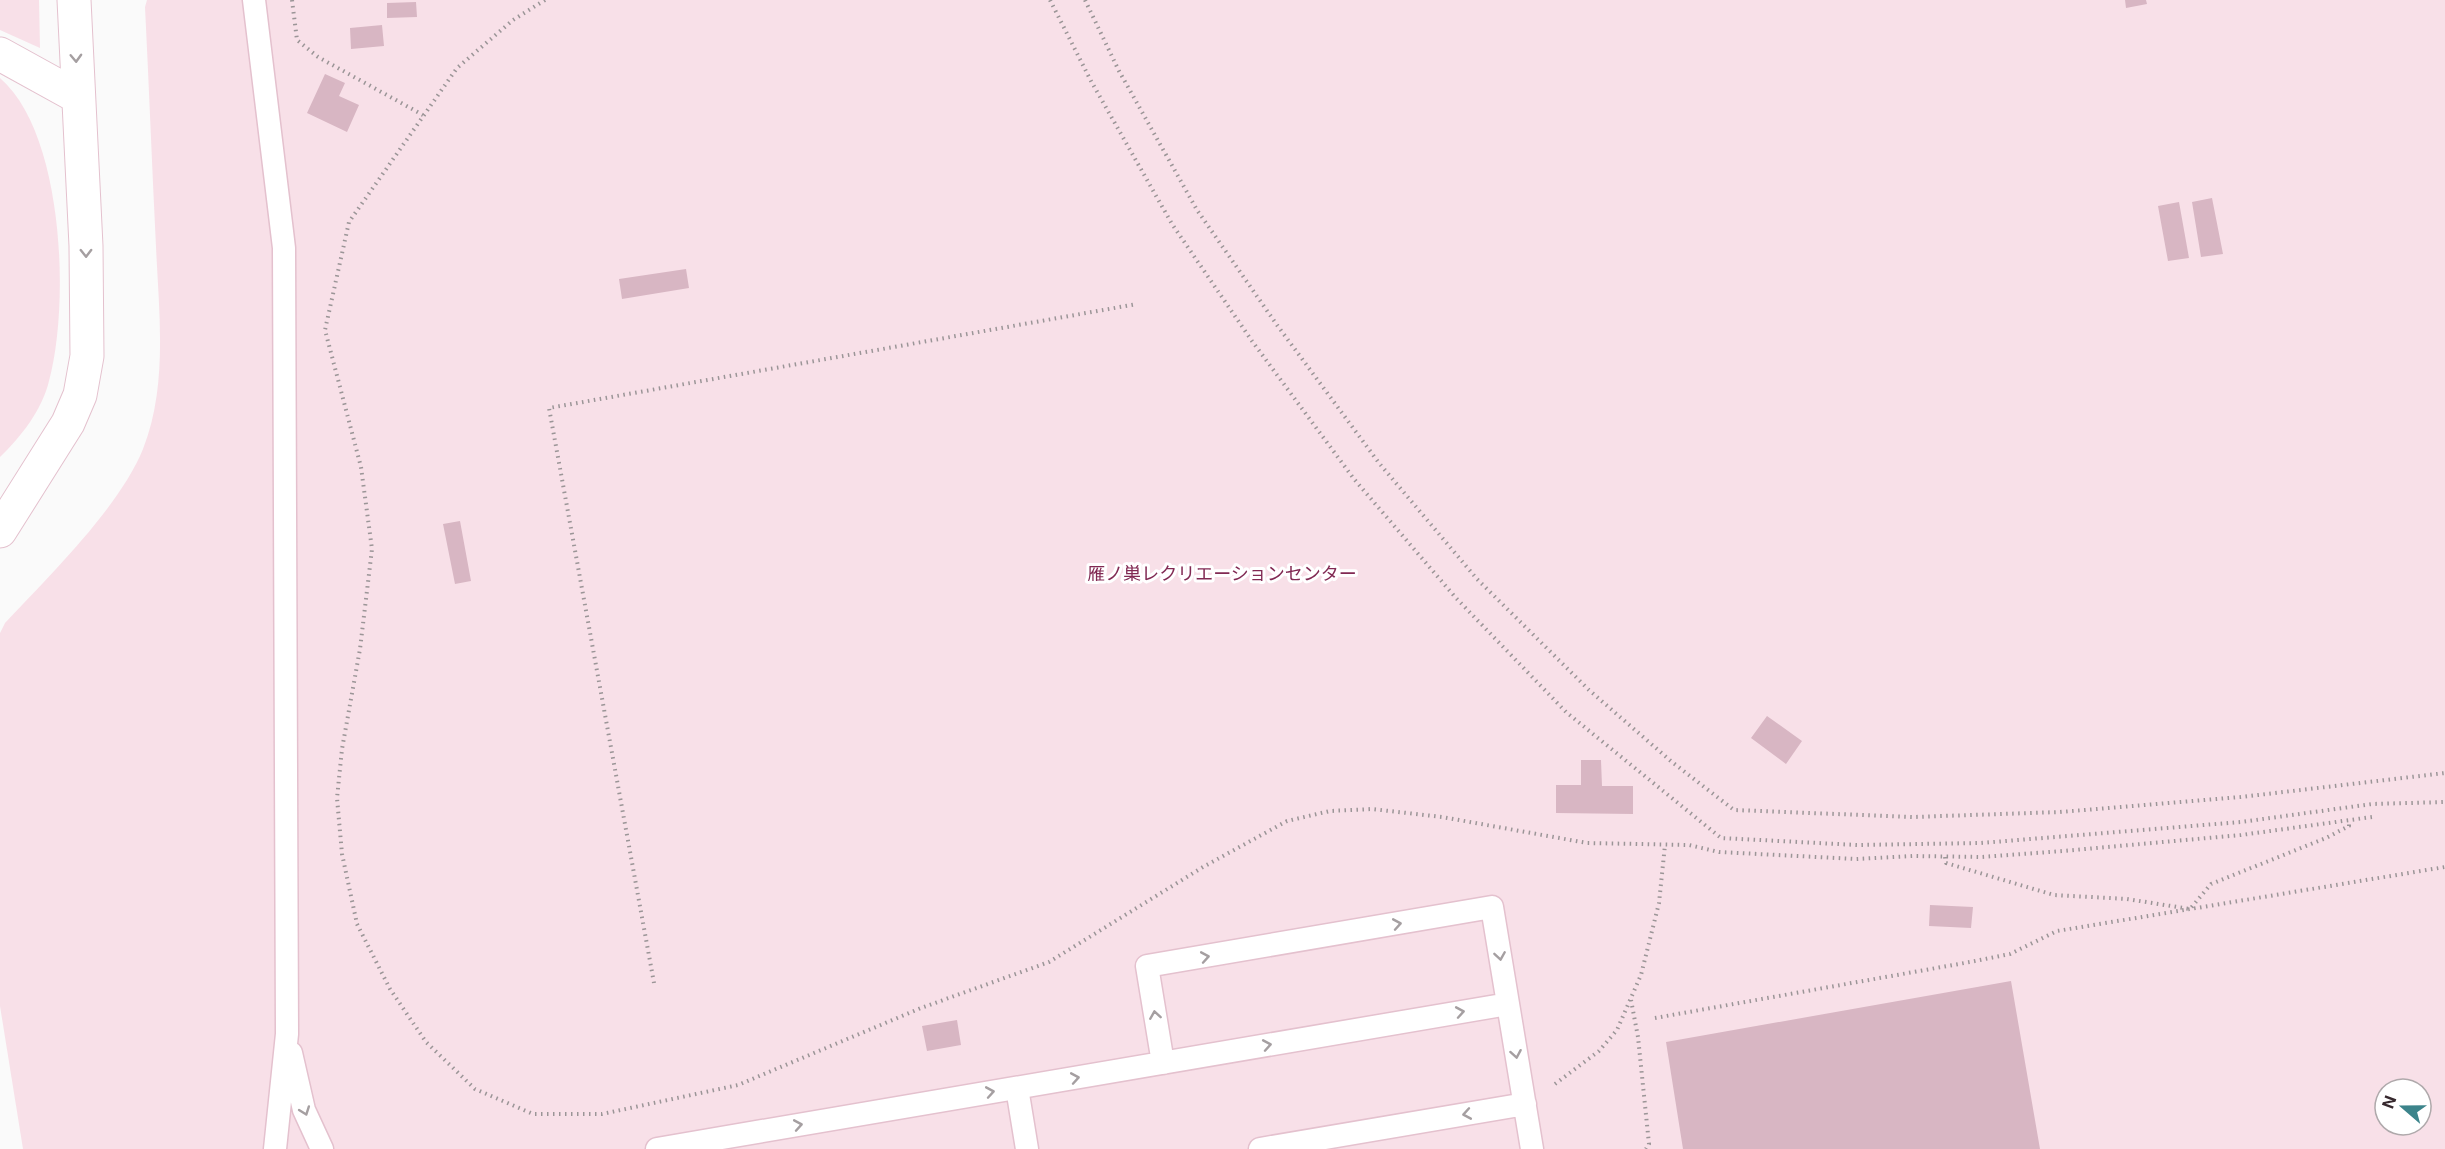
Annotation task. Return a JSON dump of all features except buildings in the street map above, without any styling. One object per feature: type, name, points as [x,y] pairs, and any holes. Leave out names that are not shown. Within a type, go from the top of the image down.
[{"type":"street","points":[[0,531],[68,423],[80,395],[87,356],[86,246],[74,0]]},
{"type":"street","points":[[0,54],[78,97]]},
{"type":"street","points":[[0,490],[12,486],[46,455]]},
{"type":"lane","points":[[254,0],[284,248],[287,1034],[275,1149]]},
{"type":"lane","points":[[1163,1063],[1147,966],[1492,907],[1532,1149]]},
{"type":"lane","points":[[657,1149],[742,1142],[1017,1088],[1508,1004]]},
{"type":"lane","points":[[287,1034],[304,1110],[322,1149]]},
{"type":"lane","points":[[1017,1088],[1027,1149]]},
{"type":"lane","points":[[1260,1149],[1525,1104]]},
{"type":"path","points":[[292,0],[297,40],[318,57],[423,116]]},
{"type":"path","points":[[545,0],[513,20],[457,68],[349,222],[325,330],[361,467],[372,549],[360,649],[342,749],[337,798],[342,854],[357,924],[390,989],[426,1042],[475,1089],[533,1114],[602,1114],[738,1085],[921,1008],[1049,962],[1203,867],[1278,826],[1330,811],[1372,808],[1442,817],[1587,843],[1665,845],[1774,855],[1856,859],[1981,857],[2241,835],[2372,817]]},
{"type":"path","points":[[1050,0],[1091,81],[1172,224],[1252,341],[1354,479],[1456,598],[1566,712],[1721,838],[1857,844],[1981,843],[2241,822],[2372,804],[2445,802]]},
{"type":"path","points":[[1085,0],[1119,70],[1197,210],[1277,326],[1379,463],[1477,579],[1589,690],[1672,762],[1734,810],[1913,817],[2060,812],[2241,797],[2445,773]]},
{"type":"path","points":[[654,983],[549,408],[1137,304]]},
{"type":"path","points":[[2190,909],[2211,884],[2326,838],[2349,826],[2349,820]]},
{"type":"path","points":[[1552,1086],[1599,1051],[1617,1030],[1641,975],[1659,903],[1665,845]]},
{"type":"path","points":[[1945,857],[1946,863],[2054,895],[2127,899],[2190,909]]},
{"type":"path","points":[[1655,1018],[2010,954],[2057,931],[2445,867]]},
{"type":"path","points":[[1630,999],[1638,1037],[1649,1144],[1646,1149]]},
{"type":"green space","points":[[0,0],[39,0],[40,48],[0,30]]},
{"type":"green space","name":"雁ノ巣レクリエーションセンター","points":[[147,0],[2445,0],[2445,1149],[23,1149],[0,1006],[0,633],[5,623],[62,563],[100,518],[132,471],[143,449],[156,400],[160,323],[145,7]]},
{"type":"green space","points":[[0,78],[21,104],[38,138],[49,178],[60,266],[56,348],[46,392],[30,422],[0,457]]}]
